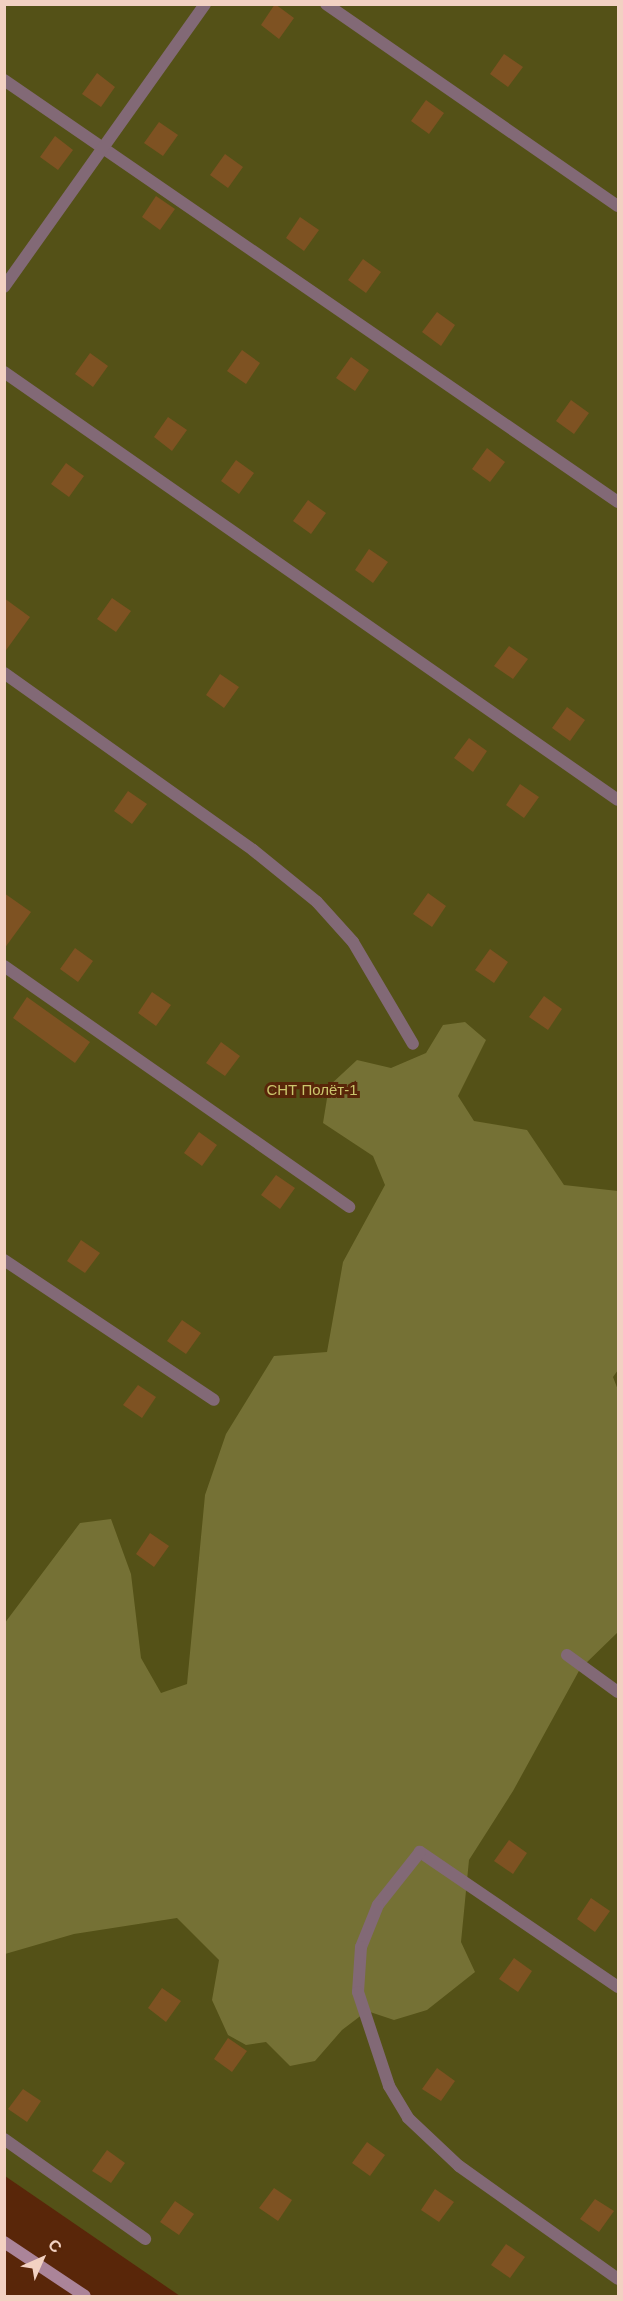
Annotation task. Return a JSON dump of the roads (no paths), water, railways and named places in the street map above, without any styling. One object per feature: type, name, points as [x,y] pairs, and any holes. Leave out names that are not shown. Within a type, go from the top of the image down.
[{"type":"street","points":[[4,2242],[84,2296]]},
{"type":"lane","points":[[4,287],[205,4]]},
{"type":"lane","points":[[326,4],[618,206]]},
{"type":"lane","points":[[4,80],[618,502]]},
{"type":"lane","points":[[4,372],[618,800]]},
{"type":"lane","points":[[4,674],[253,850],[316,902],[353,942],[413,1044]]},
{"type":"lane","points":[[4,966],[349,1208]]},
{"type":"lane","points":[[4,1260],[214,1400]]},
{"type":"lane","points":[[567,1655],[618,1692]]},
{"type":"lane","points":[[618,1987],[420,1852],[378,1905],[361,1947],[358,1992],[385,2076],[408,2118],[459,2166],[618,2279]]},
{"type":"lane","points":[[4,2139],[145,2239]]},
{"type":"park label","name":"СНТ Полёт-1","points":[[312,1090]]}]
